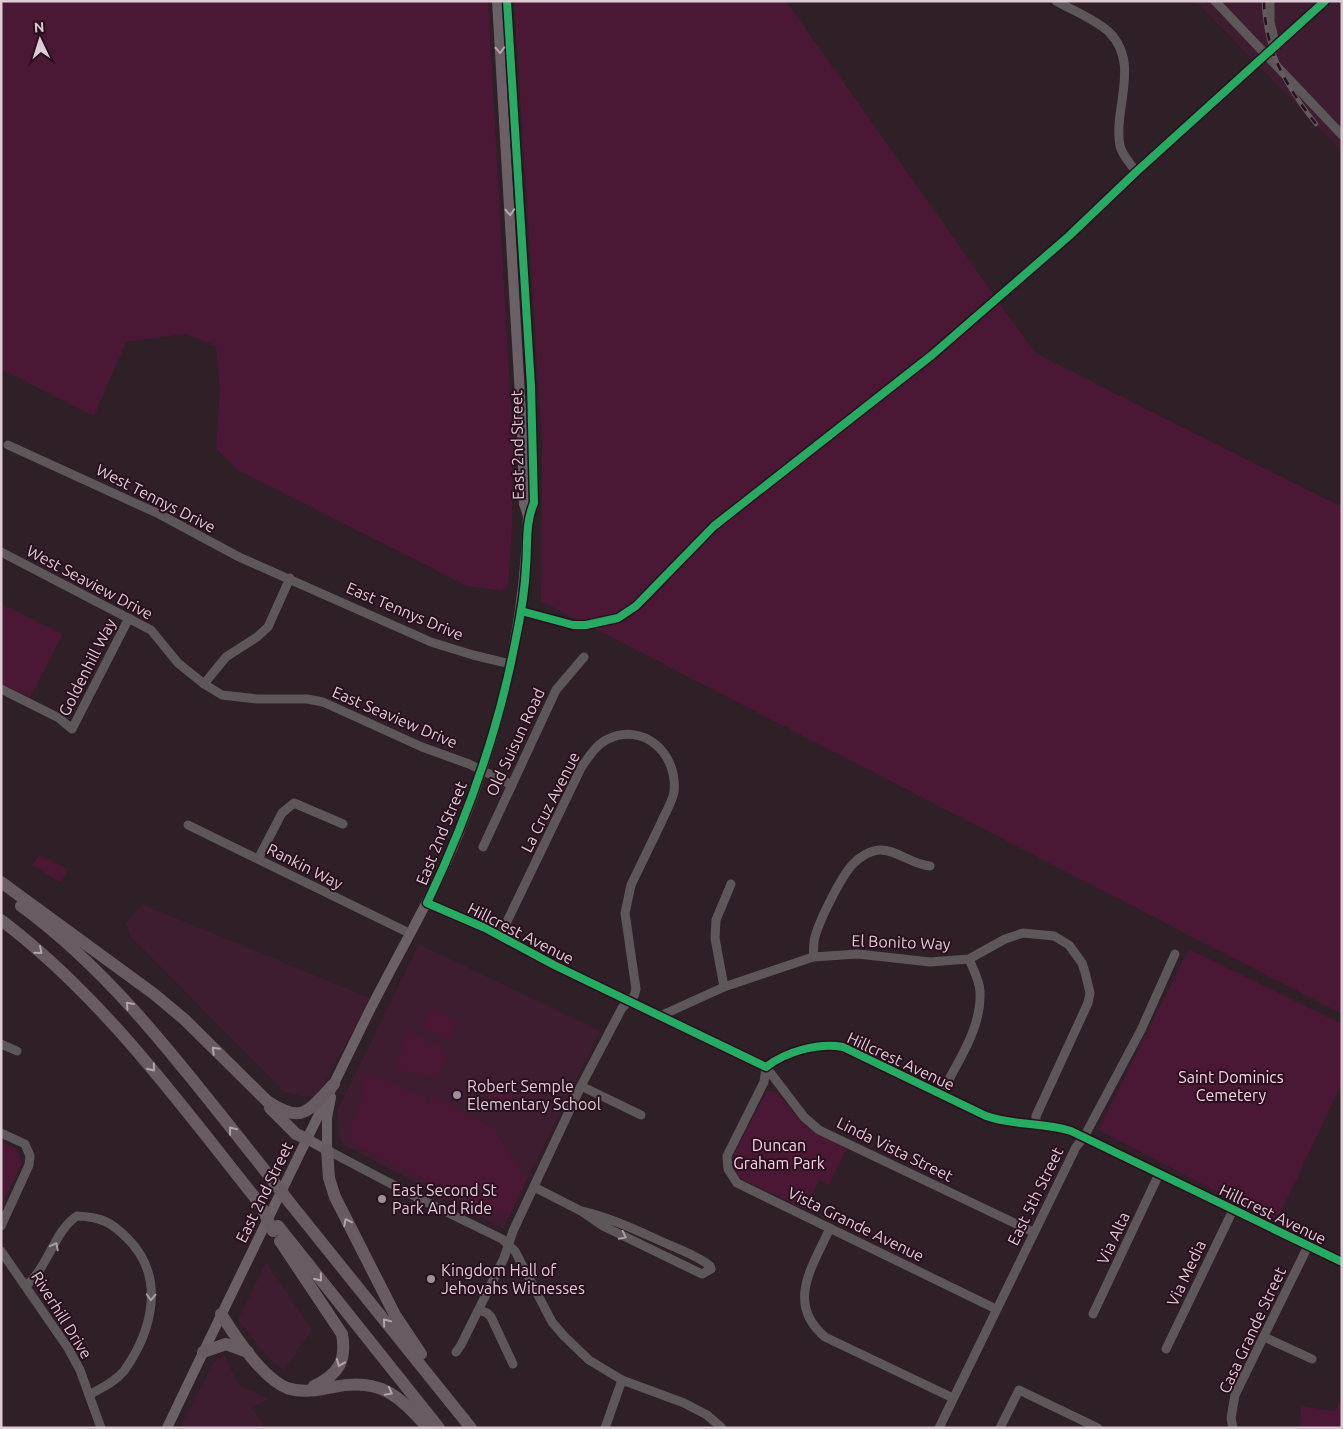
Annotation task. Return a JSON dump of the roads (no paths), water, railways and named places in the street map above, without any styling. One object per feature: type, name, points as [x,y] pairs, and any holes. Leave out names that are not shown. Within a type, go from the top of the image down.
[{"type":"highway","points":[[1,882],[154,994],[184,1019],[267,1101],[282,1111],[300,1114],[314,1104],[334,1084]]},
{"type":"highway","points":[[1,891],[59,937],[113,988],[185,1072],[470,1428]]},
{"type":"highway","points":[[1,920],[76,984],[141,1054],[260,1204],[342,1334],[344,1346],[337,1370],[328,1380],[307,1390]]},
{"type":"highway","points":[[267,1101],[271,1108],[296,1134],[306,1139]]},
{"type":"highway","points":[[327,1150],[329,1178],[335,1197],[395,1315],[449,1401]]},
{"type":"highway","points":[[276,1229],[439,1428]]},
{"type":"highway","points":[[220,1314],[248,1352],[275,1381],[292,1389],[307,1390],[359,1384],[375,1385],[392,1392],[428,1428]]},
{"type":"highway","points":[[203,1352],[226,1344],[248,1352]]},
{"type":"main road","name":"East 2nd Street","points":[[167,1428],[220,1314],[409,933],[426,903],[458,834],[480,770],[511,664],[521,611],[526,568],[528,516],[524,504],[522,430],[497,1]]},
{"type":"main road","name":"East 2nd Street","points":[[507,1],[531,386],[534,503],[528,516]]},
{"type":"main road","points":[[306,1139],[327,1150],[327,1118],[334,1084]]},
{"type":"street","points":[[1056,1],[1109,32],[1122,54],[1125,80],[1119,129],[1121,148],[1136,172]]},
{"type":"street","points":[[1215,1],[1342,135]]},
{"type":"street","points":[[1270,1],[1270,22],[1276,46]]},
{"type":"street","points":[[521,611],[573,625],[586,625],[618,618],[636,606],[714,526],[932,356],[1069,236],[1136,172],[1325,1]]},
{"type":"street","name":"West Tennys Drive","points":[[8,445],[159,514],[211,543],[290,578]]},
{"type":"street","name":"West Seaview Drive","points":[[1,552],[150,630],[178,663],[204,684]]},
{"type":"street","points":[[204,684],[226,657],[258,638],[268,627],[290,578]]},
{"type":"street","name":"East Tennys Drive","points":[[290,578],[431,642],[511,664]]},
{"type":"street","name":"Goldenhill Way","points":[[1,690],[59,718],[72,729],[129,618]]},
{"type":"street","name":"Old Suisun Road","points":[[483,847],[556,690],[584,656]]},
{"type":"street","name":"East Seaview Drive","points":[[204,684],[222,695],[257,699],[307,699],[323,702],[404,740],[480,770],[512,785]]},
{"type":"street","name":"La Cruz Avenue","points":[[500,936],[581,768],[593,750],[604,741],[616,735],[631,733],[646,738],[659,746],[667,756],[672,771],[674,788],[671,801],[631,885],[627,899],[626,926],[636,984],[634,996],[629,1002]]},
{"type":"street","points":[[258,859],[282,813],[294,803],[308,807],[343,824]]},
{"type":"street","name":"Rankin Way","points":[[188,825],[409,933]]},
{"type":"street","points":[[813,957],[815,937],[837,889],[852,865],[861,857],[879,850],[888,851],[920,865],[930,866]]},
{"type":"street","points":[[724,987],[715,938],[716,920],[731,884]]},
{"type":"street","name":"Hillcrest Avenue","points":[[426,903],[500,936],[629,1002],[766,1067],[773,1061],[813,1047],[832,1045],[859,1052],[995,1119],[1011,1122],[1036,1122],[1054,1126],[1084,1138],[1342,1262]]},
{"type":"street","name":"El Bonito Way","points":[[660,1016],[724,987],[813,957],[858,954],[930,962],[969,959],[1005,939],[1023,933],[1054,936],[1069,945],[1082,963],[1090,993],[1088,1003],[1040,1108],[1036,1122]]},
{"type":"street","name":"East 5th Street","points":[[939,1428],[1076,1147],[1084,1138],[1141,1030],[1175,954]]},
{"type":"street","points":[[941,1094],[971,1035],[978,1013],[979,984],[969,959]]},
{"type":"street","points":[[456,1352],[479,1310],[509,1245],[513,1231],[581,1086],[622,1008],[629,1002]]},
{"type":"street","points":[[1,1044],[17,1051]]},
{"type":"street","name":"Vista Grande Avenue","points":[[766,1067],[764,1082],[728,1156],[728,1169],[737,1183],[996,1309]]},
{"type":"street","name":"Linda Vista Street","points":[[766,1067],[804,1117],[820,1130],[1033,1232]]},
{"type":"street","points":[[581,1086],[641,1115]]},
{"type":"street","points":[[1,1133],[25,1144],[30,1156],[29,1165],[1,1226]]},
{"type":"street","points":[[327,1150],[502,1239],[515,1251],[543,1308],[564,1336],[589,1360],[622,1380],[684,1403],[707,1416],[722,1428]]},
{"type":"street","name":"Via Alta","points":[[1093,1314],[1159,1174]]},
{"type":"street","points":[[534,1187],[580,1211],[603,1226],[702,1274],[711,1270],[706,1262],[690,1254],[606,1217],[580,1211]]},
{"type":"street","name":"Via Media","points":[[1166,1349],[1232,1210]]},
{"type":"street","points":[[27,1286],[39,1274],[63,1228],[77,1216],[103,1219],[118,1228],[138,1249],[147,1264],[150,1279],[148,1321],[123,1372],[111,1383],[89,1395]]},
{"type":"street","points":[[830,1228],[804,1290],[806,1312],[813,1325],[825,1337],[953,1398]]},
{"type":"street","name":"Casa Grande Street","points":[[1233,1428],[1231,1418],[1235,1395],[1308,1246]]},
{"type":"street","name":"Riverhill Drive","points":[[1,1251],[27,1286],[68,1348],[101,1428]]},
{"type":"street","points":[[479,1310],[491,1317],[512,1364]]},
{"type":"street","points":[[1264,1337],[1312,1359]]},
{"type":"street","points":[[604,1428],[622,1380]]},
{"type":"street","points":[[1000,1428],[1019,1390],[1095,1427]]},
{"type":"railway","points":[[1264,1],[1268,36],[1279,67],[1295,96],[1316,124]]},
{"type":"place","name":"Robert Semple Elementary School","points":[[457,1095]]},
{"type":"place","name":"East Second St Park And Ride","points":[[382,1199]]},
{"type":"place","name":"Kingdom Hall of Jehovahs Witnesses","points":[[431,1279]]},
{"type":"park label","name":"Saint Dominics Cemetery","points":[[1231,1086]]},
{"type":"park label","name":"Duncan Graham Park","points":[[779,1154]]}]
